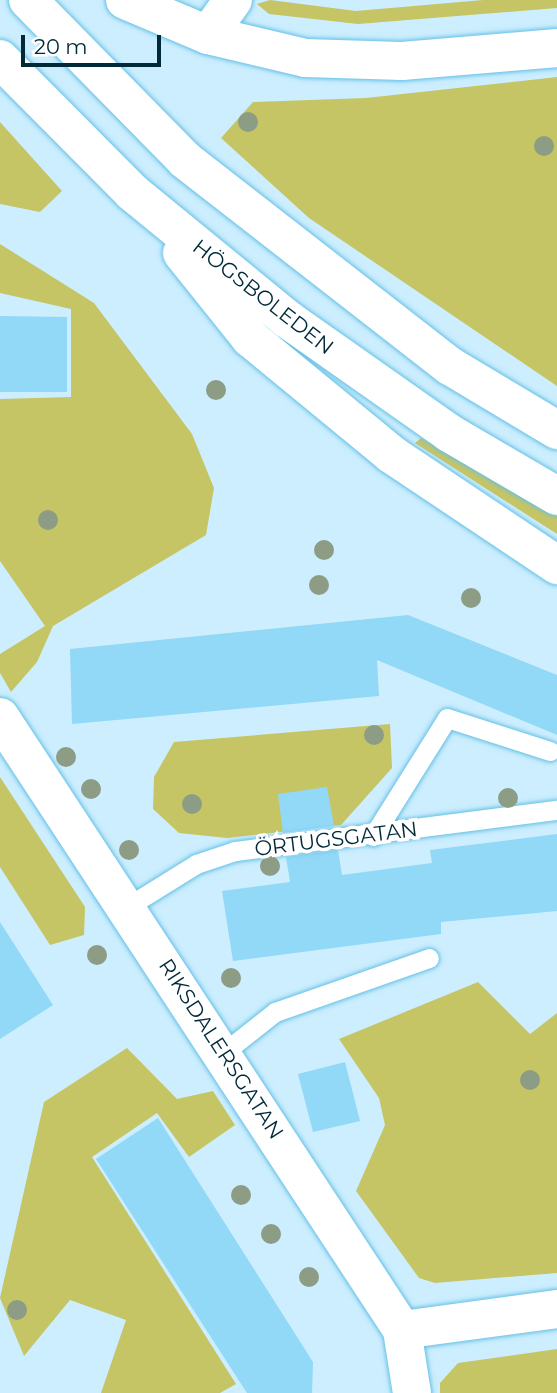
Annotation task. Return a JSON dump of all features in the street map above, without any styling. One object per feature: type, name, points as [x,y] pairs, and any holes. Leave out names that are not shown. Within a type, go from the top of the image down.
[{"type":"main road","points":[[28,0],[185,160],[450,366],[557,430]]},
{"type":"main road","points":[[125,0],[208,35],[305,58],[356,61],[557,48]]},
{"type":"main road","points":[[208,35],[233,0]]},
{"type":"main road","name":"HÖGSBOLEDEN","points":[[0,59],[132,191],[287,319],[449,433],[557,496]]},
{"type":"main road","points":[[132,191],[250,338],[391,454],[557,565]]},
{"type":"main road","name":"RIKSDALERSGATAN","points":[[0,717],[402,1330],[412,1393]]},
{"type":"main road","points":[[402,1330],[557,1309]]},
{"type":"lane","points":[[373,836],[447,719],[550,751]]},
{"type":"lane","name":"ÖRTUGSGATAN","points":[[127,907],[197,864],[235,851],[373,836],[557,810]]},
{"type":"lane","points":[[223,1054],[275,1012],[429,958]]},
{"type":"shaded area","points":[[270,0],[356,11],[483,0],[557,0],[557,8],[358,24],[269,14],[257,4]]},
{"type":"shaded area","points":[[557,77],[557,386],[309,218],[221,138],[253,102],[366,98]]},
{"type":"shaded area","points":[[0,122],[62,191],[40,212],[0,204]]},
{"type":"shaded area","points":[[0,244],[94,303],[192,434],[214,488],[206,535],[53,626],[37,662],[11,692],[0,673],[0,654],[45,626],[0,561],[0,399],[71,397],[71,309],[0,293]]},
{"type":"shaded area","points":[[421,438],[557,512],[557,534],[415,443]]},
{"type":"shaded area","points":[[390,724],[392,768],[341,825],[227,838],[179,833],[153,809],[154,777],[174,742]]},
{"type":"shaded area","points":[[0,777],[85,907],[84,935],[50,945],[0,867]]},
{"type":"shaded area","points":[[478,982],[530,1034],[557,1013],[557,1273],[435,1283],[419,1278],[356,1191],[385,1125],[379,1098],[339,1039]]},
{"type":"shaded area","points":[[127,1048],[177,1099],[213,1091],[235,1125],[189,1157],[157,1113],[92,1157],[236,1384],[220,1393],[101,1393],[126,1320],[70,1300],[24,1356],[0,1298],[44,1102]]},
{"type":"shaded area","points":[[557,1349],[557,1393],[440,1393],[440,1383],[458,1363]]},
{"type":"building","points":[[0,316],[67,317],[67,392],[0,392]]},
{"type":"building","points":[[408,615],[557,675],[557,735],[377,660],[379,696],[72,724],[70,649]]},
{"type":"building","points":[[327,787],[334,826],[283,833],[278,794]]},
{"type":"building","points":[[557,834],[557,911],[441,922],[441,934],[233,961],[222,891],[290,882],[286,857],[338,850],[342,875],[432,863],[430,850]]},
{"type":"building","points":[[0,922],[53,1005],[0,1039]]},
{"type":"building","points":[[345,1062],[360,1121],[313,1132],[298,1074]]},
{"type":"building","points":[[158,1118],[313,1362],[312,1393],[247,1393],[96,1159]]}]
